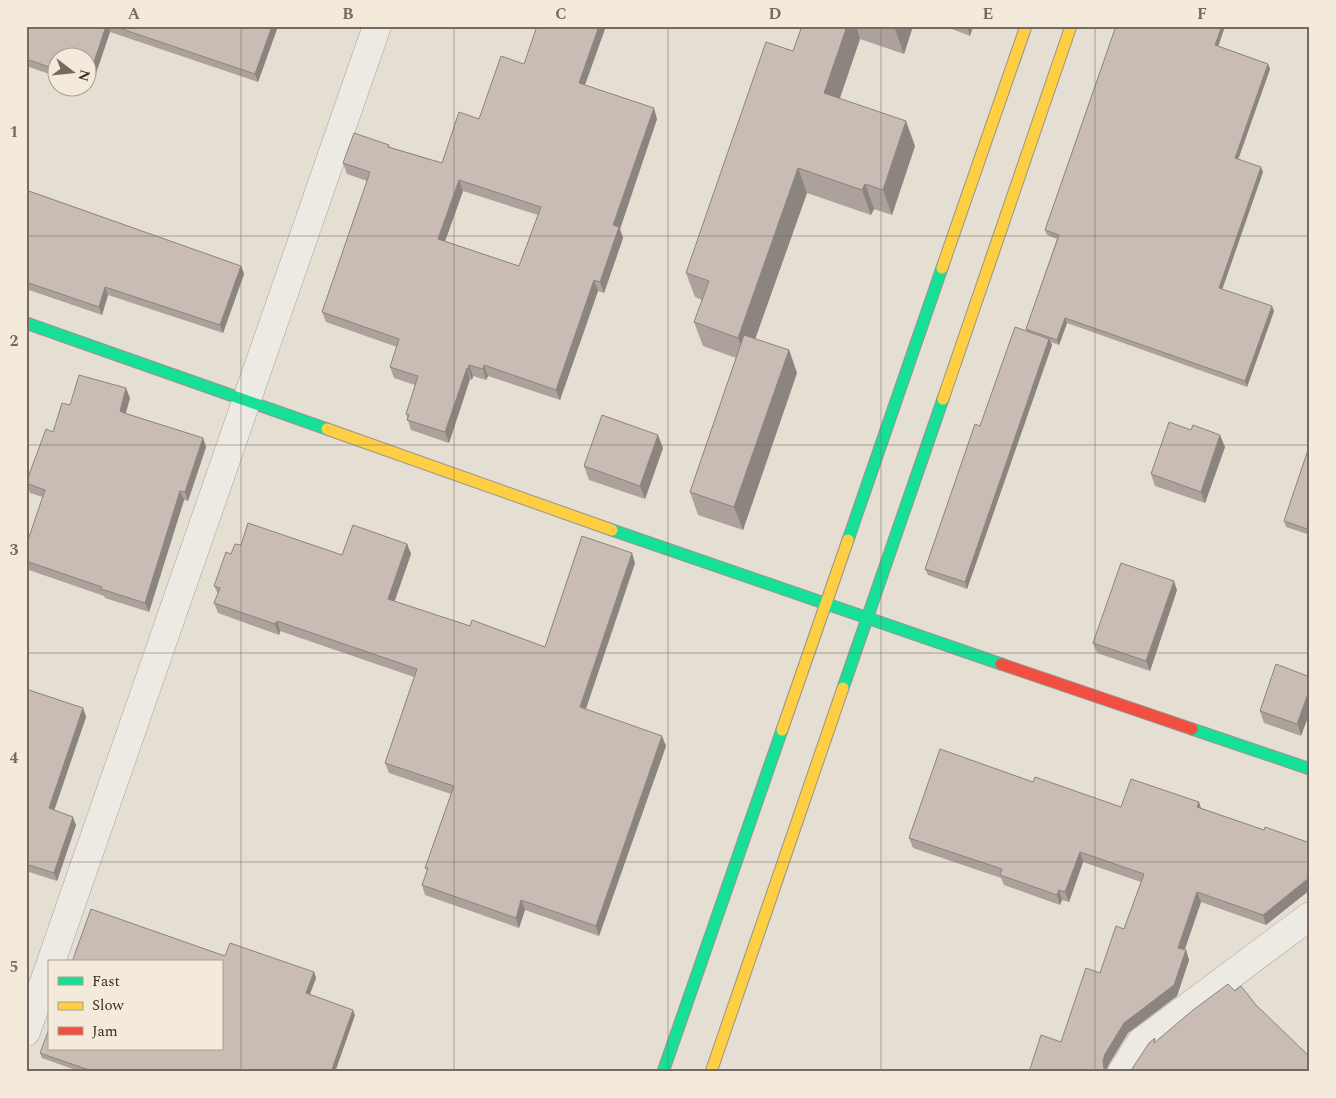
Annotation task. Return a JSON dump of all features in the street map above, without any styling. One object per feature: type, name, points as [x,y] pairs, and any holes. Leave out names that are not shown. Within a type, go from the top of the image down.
[{"type":"street","points":[[52,960],[377,26]]},
{"type":"street","points":[[663,1072],[1026,26]]},
{"type":"street","points":[[711,1072],[1071,26]]},
{"type":"street","points":[[26,323],[826,605],[1310,769]]},
{"type":"street","points":[[1122,1072],[1141,1042],[1310,916]]},
{"type":"street","points":[[26,1032],[48,971]]},
{"type":"building","points":[[26,26],[106,26],[98,50],[98,48],[48,48],[48,67],[26,59]]},
{"type":"building","points":[[113,26],[272,26],[255,74]]},
{"type":"building","points":[[537,26],[599,26],[579,83],[654,108],[613,225],[619,227],[600,282],[594,280],[556,390],[484,365],[483,369],[469,365],[445,432],[407,420],[409,415],[406,414],[418,376],[390,367],[399,339],[322,312],[370,172],[343,163],[354,133],[389,145],[388,147],[442,163],[459,112],[479,119],[501,56],[524,64]],"holes":[[[459,180],[541,207],[519,266],[438,239]]]},
{"type":"building","points":[[802,26],[847,26],[824,93],[906,121],[883,190],[865,184],[862,190],[798,168],[738,338],[694,322],[709,281],[686,273],[766,42],[793,51]]},
{"type":"building","points":[[1116,26],[1222,26],[1215,45],[1268,64],[1235,158],[1261,167],[1219,288],[1272,306],[1245,381],[1065,318],[1057,340],[1026,329],[1059,235],[1045,230]]},
{"type":"building","points":[[26,190],[241,266],[220,325],[105,287],[99,307],[26,282]]},
{"type":"building","points":[[1015,327],[1049,339],[965,582],[925,569],[975,424],[980,426]]},
{"type":"building","points":[[744,335],[789,350],[734,507],[690,492]]},
{"type":"building","points":[[79,375],[126,388],[120,411],[203,438],[185,492],[180,491],[145,603],[26,561],[26,546],[45,490],[26,483],[46,429],[53,432],[62,403],[70,405]]},
{"type":"building","points":[[602,415],[658,435],[640,486],[584,466]]},
{"type":"building","points":[[1169,422],[1191,430],[1193,425],[1220,435],[1201,492],[1151,474]]},
{"type":"building","points":[[1310,444],[1310,530],[1284,521]]},
{"type":"building","points":[[248,523],[342,555],[353,525],[407,544],[388,599],[470,626],[472,620],[545,647],[582,536],[632,553],[580,707],[662,736],[596,926],[521,900],[516,918],[422,885],[428,868],[425,868],[454,786],[385,763],[417,669],[277,621],[275,624],[214,603],[220,588],[214,586],[226,552],[231,554],[235,544],[241,545]]},
{"type":"building","points":[[1121,563],[1174,581],[1146,661],[1093,643]]},
{"type":"building","points":[[1276,664],[1310,677],[1310,688],[1297,724],[1260,711]]},
{"type":"building","points":[[26,689],[83,708],[49,808],[73,817],[54,873],[26,864]]},
{"type":"building","points":[[940,749],[1033,782],[1035,777],[1121,807],[1131,779],[1199,802],[1197,807],[1264,830],[1265,827],[1310,843],[1310,877],[1263,915],[1197,892],[1178,948],[1186,950],[1174,985],[1124,1023],[1105,1054],[1103,1061],[1104,1069],[1107,1072],[1029,1072],[1041,1035],[1061,1042],[1086,968],[1100,973],[1116,926],[1124,929],[1144,874],[1080,852],[1065,892],[1059,890],[1057,895],[1000,875],[1002,869],[909,838]]},
{"type":"building","points":[[91,909],[225,956],[230,943],[314,972],[306,993],[353,1010],[331,1072],[95,1072],[40,1053],[48,1032],[48,1050],[222,1050],[222,960],[73,960]]},
{"type":"building","points":[[1228,984],[1235,991],[1241,986],[1256,1005],[1310,1057],[1310,1072],[1130,1072],[1149,1043],[1155,1038],[1154,1043]]},
{"type":"traffic: fast","points":[[848,540],[942,268]]},
{"type":"traffic: fast","points":[[26,323],[327,429]]},
{"type":"traffic: fast","points":[[843,688],[943,399]]},
{"type":"traffic: fast","points":[[612,530],[1001,664]]},
{"type":"traffic: fast","points":[[1192,729],[1310,769]]},
{"type":"traffic: fast","points":[[663,1072],[782,730]]},
{"type":"traffic: slow","points":[[942,268],[1026,26]]},
{"type":"traffic: slow","points":[[943,399],[1071,26]]},
{"type":"traffic: slow","points":[[327,429],[612,530]]},
{"type":"traffic: slow","points":[[782,730],[848,540]]},
{"type":"traffic: slow","points":[[711,1072],[843,688]]},
{"type":"traffic: jam","points":[[1001,664],[1192,729]]}]
